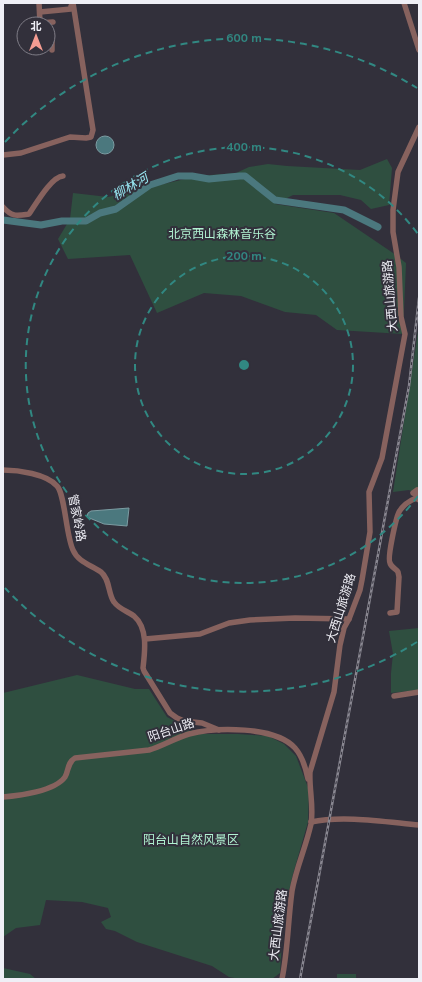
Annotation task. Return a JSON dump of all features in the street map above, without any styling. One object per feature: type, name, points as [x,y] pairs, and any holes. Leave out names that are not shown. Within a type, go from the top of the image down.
[{"type":"street","points":[[39,3],[40,16]]},
{"type":"street","points":[[404,3],[419,50]]},
{"type":"street","points":[[40,12],[71,9],[73,4]]},
{"type":"street","points":[[3,156],[22,153],[70,137],[91,137],[93,130],[73,4]]},
{"type":"street","name":"大西山旅游路","points":[[282,979],[292,891],[297,868],[311,822],[312,802],[310,772],[334,692],[340,645],[344,628],[360,590],[370,532],[369,492],[382,458],[405,334],[401,317],[399,267],[393,232],[393,210],[398,172],[419,127]]},
{"type":"street","points":[[3,207],[11,214],[17,216],[29,214],[54,180],[63,176]]},
{"type":"street","name":"管家岭路","points":[[3,470],[11,470],[47,478],[58,486],[74,553],[85,563],[102,573],[113,601],[119,608],[135,617],[141,626],[145,639],[144,672],[170,712],[177,718],[219,730]]},
{"type":"street","points":[[417,490],[412,493],[419,496]]},
{"type":"street","points":[[390,613],[397,612],[399,577],[398,572],[389,562],[391,544],[399,512],[408,501],[416,498],[419,500]]},
{"type":"street","points":[[145,639],[200,634],[229,623],[250,620],[349,619]]},
{"type":"street","points":[[394,696],[419,692]]},
{"type":"street","name":"阳台山路","points":[[3,797],[24,795],[58,784],[64,779],[69,764],[75,758],[149,750],[188,734],[219,730],[252,731],[274,735],[295,748],[302,760],[310,784]]},
{"type":"street","points":[[302,760],[310,762],[314,761]]},
{"type":"street","points":[[311,822],[359,820],[419,824]]},
{"type":"green space","name":"北京西山森林音乐谷","points":[[387,159],[392,168],[389,205],[371,209],[361,200],[340,195],[293,195],[275,204],[334,213],[406,263],[403,334],[337,330],[316,315],[285,312],[241,296],[204,293],[157,313],[130,255],[68,259],[58,239],[70,219],[73,193],[108,197],[198,176],[236,173],[249,167],[268,164],[360,170]]},
{"type":"green space","points":[[419,325],[419,495],[409,490],[393,492]]},
{"type":"green space","points":[[419,628],[419,690],[391,693],[393,654],[389,631]]},
{"type":"green space","name":"阳台山自然风景区","points":[[77,675],[135,689],[149,689],[167,717],[199,734],[268,736],[284,744],[296,756],[309,790],[308,822],[284,912],[280,973],[272,979],[240,979],[229,977],[212,966],[137,942],[115,931],[106,929],[101,922],[111,917],[108,908],[82,902],[46,900],[40,925],[16,928],[3,937],[3,693]]},
{"type":"green space","points":[[3,968],[30,974],[36,979],[3,979]]},
{"type":"green space","points":[[337,974],[356,974],[356,979],[337,979]]},
{"type":"water","points":[[105,136],[111,139],[114,145],[111,151],[105,154],[99,151],[96,145],[99,139]]},
{"type":"water","points":[[129,508],[127,526],[104,524],[87,517],[88,513],[91,511]]},
{"type":"waterway","name":"柳林河","points":[[3,220],[41,225],[62,221],[86,221],[100,213],[116,209],[150,185],[178,176],[192,176],[209,179],[245,176],[275,200],[344,210],[378,227]]},
{"type":"railway","points":[[300,979],[409,386],[419,298]]}]
